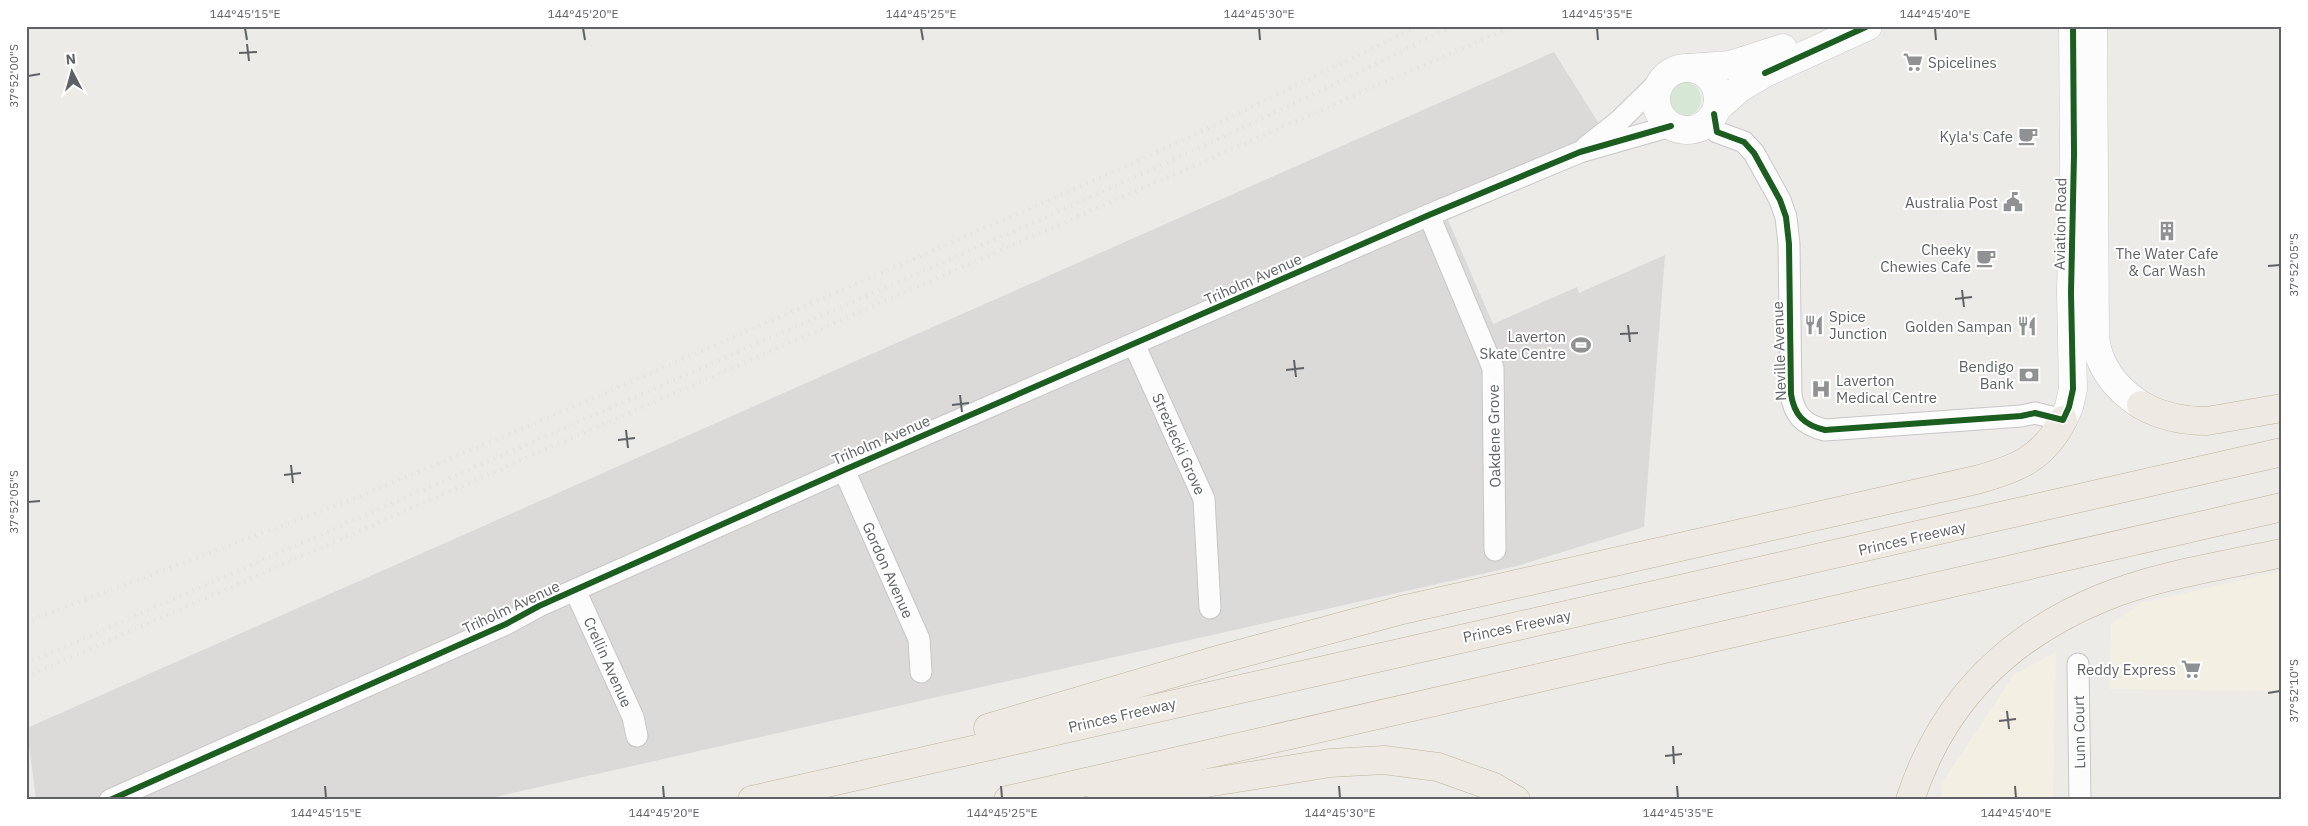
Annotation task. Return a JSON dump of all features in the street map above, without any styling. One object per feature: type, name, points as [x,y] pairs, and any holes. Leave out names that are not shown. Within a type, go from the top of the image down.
[{"type":"highway","points":[[2141,405],[2166,416],[2196,421],[2207,421],[2282,408]]},
{"type":"highway","points":[[747,800],[1221,659],[1402,610],[1983,478],[2013,468],[2034,457],[2047,445],[2063,420]]},
{"type":"highway","name":"Princes Freeway","points":[[752,800],[1252,685],[1774,570],[2282,452]]},
{"type":"highway","points":[[1008,800],[2282,507]]},
{"type":"highway","points":[[1910,800],[1928,753],[1962,699],[1982,676],[2025,638],[2070,612],[2137,586],[2282,553]]},
{"type":"highway","points":[[1101,800],[1330,763],[1384,760],[1438,767],[1494,787],[1516,800]]},
{"type":"street","points":[[1674,73],[1745,62],[1783,48],[1828,26]]},
{"type":"street","points":[[1716,118],[1716,88],[1704,73],[1695,68],[1674,73],[1658,85],[1655,100],[1660,115],[1671,126],[1686,130],[1695,129],[1716,118],[1740,88],[1766,73],[1868,26]]},
{"type":"street","name":"Aviation Road","points":[[2073,26],[2084,109]]},
{"type":"street","name":"Aviation Road","points":[[2063,420],[2069,407],[2073,389],[2083,288],[2084,109],[2093,26]]},
{"type":"street","name":"Triholm Avenue","points":[[1580,152],[1674,73]]},
{"type":"street","name":"Neville Avenue","points":[[1716,118],[1744,142],[1760,162],[1780,200],[1786,217],[1789,244],[1791,394],[1793,408],[1799,417],[1809,425],[1825,430],[2021,416],[2035,412],[2063,420]]},
{"type":"street","name":"Triholm Avenue","points":[[110,800],[506,624],[575,590],[844,470],[1429,215],[1580,152],[1671,126]]},
{"type":"street","name":"Oakdene Grove","points":[[1429,215],[1493,368],[1496,550]]},
{"type":"street","name":"Aviation Road","points":[[2083,288],[2101,361],[2117,387],[2141,405]]},
{"type":"street","name":"Strezlecki Grove","points":[[1134,344],[1204,499],[1210,608]]},
{"type":"street","name":"Gordon Avenue","points":[[844,470],[919,639],[921,672]]},
{"type":"street","name":"Crellin Avenue","points":[[575,590],[633,717],[637,736]]},
{"type":"street","name":"Lunn Court","points":[[2078,664],[2080,800]]},
{"type":"shaded area","points":[[1554,52],[1615,149],[1448,220],[1493,324],[1577,287],[1579,293],[1665,255],[1644,527],[1517,566],[482,800],[36,800],[27,728]]},
{"type":"shaded area","points":[[2282,571],[2282,691],[2110,689],[2111,624],[2141,603]]},
{"type":"shaded area","points":[[2056,652],[2053,800],[1941,800],[1942,783],[2014,674]]},
{"type":"green space","points":[[1684,82],[1691,83],[1696,87],[1700,92],[1700,106],[1696,111],[1691,115],[1684,116],[1677,115],[1672,111],[1668,106],[1667,99],[1668,92],[1672,87],[1677,83]]},
{"type":"railway","points":[[26,622],[353,499],[545,419],[1109,174],[1215,125],[1418,26]]},
{"type":"railway","points":[[26,664],[1035,222],[1286,107],[1452,26]]},
{"type":"railway","points":[[26,677],[1513,26]]},
{"type":"cycle path","points":[[1765,73],[1868,26]]},
{"type":"cycle path","points":[[1714,114],[1717,132],[1744,142],[1754,153],[1780,200],[1786,217],[1789,244],[1791,394],[1792,401],[1801,418],[1811,425],[1825,430],[2021,416],[2035,413],[2063,420],[2069,407],[2073,389],[2071,293],[2074,155],[2073,26]]},
{"type":"cycle path","points":[[110,800],[506,624],[539,606],[844,470],[1429,215],[1580,152],[1671,126]]},
{"type":"place","name":"Spicelines","points":[[1913,62]]},
{"type":"place","name":"Kyla's Cafe","points":[[2028,136]]},
{"type":"place","name":"Australia Post","points":[[2013,202]]},
{"type":"place","name":"The Water Cafe & Car Wash","points":[[2167,231]]},
{"type":"place","name":"Cheeky Chewies Cafe","points":[[1986,258]]},
{"type":"place","name":"Spice Junction","points":[[1814,325]]},
{"type":"place","name":"Golden Sampan","points":[[2027,326]]},
{"type":"place","name":"Laverton Skate Centre","points":[[1581,345]]},
{"type":"place","name":"Bendigo Bank","points":[[2029,375]]},
{"type":"place","name":"Laverton Medical Centre","points":[[1821,389]]},
{"type":"place","name":"Reddy Express","points":[[2191,669]]}]
